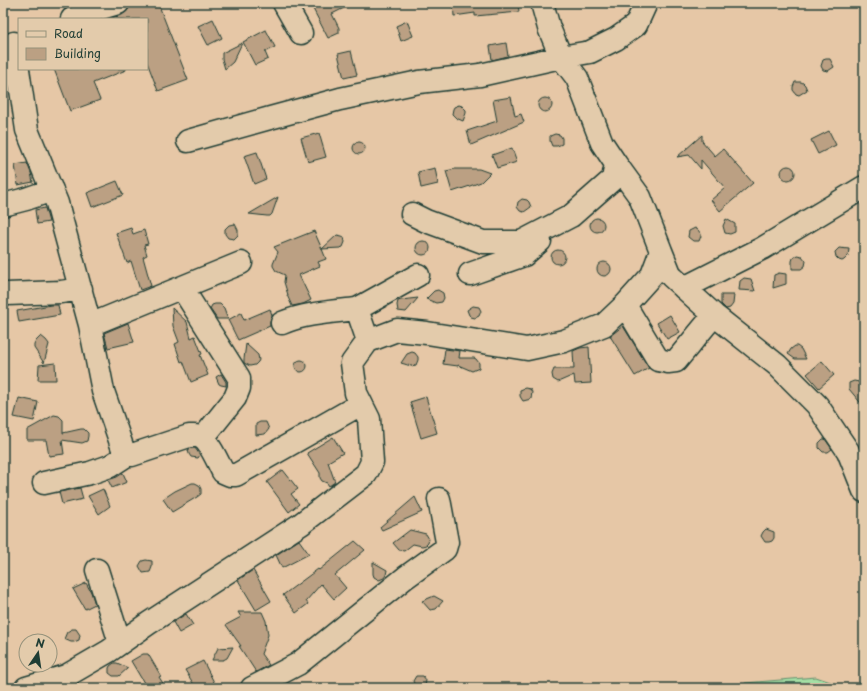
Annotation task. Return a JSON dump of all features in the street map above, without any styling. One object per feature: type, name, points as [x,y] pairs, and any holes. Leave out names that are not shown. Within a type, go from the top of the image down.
[{"type":"street","points":[[284,3],[300,33]]},
{"type":"street","points":[[542,3],[549,28],[561,57],[577,78],[602,143],[640,197],[671,276],[714,315],[777,365],[817,405],[848,451],[864,491]]},
{"type":"street","points":[[188,141],[340,99],[419,82],[480,75],[590,52],[616,39],[636,25],[646,3]]},
{"type":"street","points":[[74,18],[103,5]]},
{"type":"street","points":[[12,44],[27,130],[57,203],[90,325],[103,391],[124,452],[128,455]]},
{"type":"street","points":[[470,274],[524,255],[613,179],[616,164]]},
{"type":"street","points":[[684,288],[762,248],[864,187]]},
{"type":"street","points":[[3,204],[52,190]]},
{"type":"street","points":[[412,214],[426,221],[483,242],[521,242],[571,216]]},
{"type":"street","points":[[26,688],[66,682],[149,623],[301,524],[366,474],[372,462],[369,419],[356,393],[352,363],[368,341],[397,330],[426,333],[527,349],[564,341],[604,325],[625,305],[652,275],[661,251]]},
{"type":"street","points":[[90,325],[241,263]]},
{"type":"street","points":[[282,323],[294,318],[313,314],[357,309],[418,275]]},
{"type":"street","points":[[182,288],[220,350],[240,378],[239,388],[235,398],[202,438]]},
{"type":"street","points":[[3,295],[61,292],[81,289]]},
{"type":"street","points":[[625,305],[658,360],[668,362],[676,360],[714,315]]},
{"type":"street","points":[[357,309],[368,341]]},
{"type":"street","points":[[44,483],[90,473],[110,466],[128,455],[189,436],[197,436],[202,438],[208,444],[223,472],[230,475],[236,475],[361,404]]},
{"type":"street","points":[[252,688],[298,664],[406,577],[445,549],[447,542],[440,499]]},
{"type":"street","points":[[97,570],[120,643]]},
{"type":"green space","points":[[816,677],[848,688],[746,688],[745,683]]},
{"type":"building","points":[[138,3],[158,3],[188,80],[158,91],[148,65],[148,18],[112,18],[122,15],[130,6]]},
{"type":"building","points":[[310,3],[354,3],[332,14],[339,28],[339,33],[328,38]]},
{"type":"building","points":[[453,3],[518,3],[519,12],[475,16],[475,13],[454,16]]},
{"type":"building","points":[[213,19],[222,38],[208,45],[198,26]]},
{"type":"building","points":[[407,21],[413,36],[401,41],[396,26]]},
{"type":"building","points":[[266,30],[275,47],[265,52],[268,59],[255,65],[243,42]]},
{"type":"building","points":[[242,43],[233,62],[225,69],[222,53]]},
{"type":"building","points":[[506,43],[508,56],[492,60],[490,46]]},
{"type":"building","points":[[351,51],[357,75],[344,78],[338,54]]},
{"type":"building","points":[[830,59],[834,67],[828,71],[823,70],[821,66],[823,60]]},
{"type":"building","points":[[54,70],[126,70],[93,83],[100,100],[70,111]]},
{"type":"building","points":[[795,82],[803,83],[807,90],[799,95],[796,94],[793,90]]},
{"type":"building","points":[[511,97],[515,116],[521,114],[524,122],[471,145],[467,131],[497,121],[493,100]]},
{"type":"building","points":[[542,98],[548,98],[552,102],[552,108],[548,112],[542,112],[538,108],[538,102]]},
{"type":"building","points":[[459,105],[466,110],[463,121],[456,118],[452,114],[454,107]]},
{"type":"building","points":[[829,131],[836,145],[818,154],[811,140]]},
{"type":"building","points":[[319,133],[326,157],[308,162],[301,138]]},
{"type":"building","points":[[555,134],[560,135],[562,138],[562,144],[552,146],[550,136]]},
{"type":"building","points":[[702,135],[702,141],[715,156],[723,149],[753,183],[720,211],[711,200],[725,188],[701,160],[701,169],[689,155],[677,157]]},
{"type":"building","points":[[361,142],[364,143],[364,153],[357,154],[354,153],[353,146],[354,143]]},
{"type":"building","points":[[512,148],[517,162],[497,168],[492,155]]},
{"type":"building","points":[[257,152],[266,179],[254,184],[244,156]]},
{"type":"building","points":[[27,163],[33,182],[18,185],[15,165]]},
{"type":"building","points":[[788,166],[793,168],[795,173],[793,178],[788,180],[783,178],[781,173],[783,168]]},
{"type":"building","points":[[435,168],[438,184],[421,188],[418,172]]},
{"type":"building","points":[[455,169],[479,169],[490,173],[481,182],[452,192],[446,171]]},
{"type":"building","points":[[117,181],[123,195],[92,207],[87,193]]},
{"type":"building","points":[[278,197],[270,216],[249,214]]},
{"type":"building","points":[[522,199],[527,200],[531,207],[524,212],[520,211],[517,207],[518,202]]},
{"type":"building","points":[[45,208],[49,222],[37,224],[35,210]]},
{"type":"building","points":[[597,218],[602,220],[604,225],[602,230],[597,232],[592,230],[590,225],[592,220]]},
{"type":"building","points":[[726,219],[735,224],[735,232],[730,234],[725,233],[723,226]]},
{"type":"building","points":[[235,224],[238,230],[238,235],[234,239],[228,238],[225,234],[225,229],[229,225]]},
{"type":"building","points":[[131,228],[133,234],[144,230],[148,244],[144,245],[147,255],[143,257],[151,286],[140,290],[131,261],[127,263],[116,233]]},
{"type":"building","points":[[695,228],[701,234],[699,241],[693,241],[688,237],[689,231]]},
{"type":"building","points":[[314,231],[326,259],[318,262],[320,266],[299,275],[311,300],[303,304],[292,306],[287,295],[284,282],[285,275],[276,271],[273,266],[278,252],[274,247]]},
{"type":"building","points":[[337,235],[344,237],[345,242],[343,247],[322,249]]},
{"type":"building","points":[[423,241],[428,243],[430,248],[428,253],[423,255],[418,253],[416,248],[418,243]]},
{"type":"building","points":[[839,248],[849,249],[848,256],[842,261],[836,257],[835,252]]},
{"type":"building","points":[[558,250],[563,252],[565,257],[563,262],[558,264],[553,262],[551,257],[553,252]]},
{"type":"building","points":[[797,255],[802,256],[806,261],[805,266],[801,269],[792,269],[793,258]]},
{"type":"building","points":[[604,262],[609,264],[611,269],[609,274],[604,276],[599,274],[597,269],[599,264]]},
{"type":"building","points":[[779,273],[786,274],[786,284],[773,288],[774,275]]},
{"type":"building","points":[[744,278],[751,279],[755,291],[739,290],[740,281]]},
{"type":"building","points":[[438,290],[443,293],[444,298],[442,302],[436,303],[426,299],[434,291]]},
{"type":"building","points":[[721,295],[734,295],[733,304],[730,308],[726,309],[721,304]]},
{"type":"building","points":[[418,298],[406,312],[398,311],[398,301]]},
{"type":"building","points":[[220,304],[224,308],[228,319],[217,319],[210,309],[212,305]]},
{"type":"building","points":[[58,305],[60,315],[19,322],[17,311]]},
{"type":"building","points":[[473,306],[479,307],[481,311],[479,316],[475,318],[469,315],[467,310]]},
{"type":"building","points":[[172,308],[187,322],[191,338],[195,336],[202,354],[200,355],[208,375],[191,382],[183,361],[181,362],[175,344],[179,342],[173,326]]},
{"type":"building","points":[[270,309],[272,315],[270,326],[238,340],[228,320],[241,313],[244,320]]},
{"type":"building","points":[[670,315],[680,332],[667,339],[657,323]]},
{"type":"building","points":[[128,323],[134,342],[108,348],[104,333]]},
{"type":"building","points":[[623,326],[649,368],[635,376],[610,336]]},
{"type":"building","points":[[41,336],[49,344],[44,363],[34,348],[36,341]]},
{"type":"building","points":[[246,344],[258,355],[259,360],[255,365],[250,366],[244,363]]},
{"type":"building","points":[[795,346],[801,349],[806,359],[795,359],[788,354]]},
{"type":"building","points":[[589,347],[591,383],[575,384],[574,375],[558,382],[553,379],[552,374],[554,369],[574,369],[573,351],[580,348]]},
{"type":"building","points":[[445,349],[460,351],[459,358],[476,359],[479,363],[479,368],[472,371],[458,365],[443,364]]},
{"type":"building","points":[[412,352],[418,357],[416,365],[411,366],[401,363],[407,354]]},
{"type":"building","points":[[303,360],[306,361],[306,371],[299,372],[296,371],[295,364],[296,361]]},
{"type":"building","points":[[822,361],[834,375],[819,388],[807,374]]},
{"type":"building","points":[[55,363],[56,380],[38,380],[39,365]]},
{"type":"building","points":[[221,374],[226,382],[226,386],[219,384],[216,377]]},
{"type":"building","points":[[854,381],[859,382],[864,387],[864,407],[849,389],[849,383]]},
{"type":"building","points":[[525,388],[530,389],[532,392],[531,399],[523,401],[520,396],[520,390]]},
{"type":"building","points":[[426,397],[437,433],[421,438],[410,402]]},
{"type":"building","points":[[19,398],[38,402],[34,421],[14,417]]},
{"type":"building","points":[[54,415],[59,416],[63,420],[63,433],[84,429],[88,433],[87,441],[82,443],[62,440],[64,454],[49,456],[46,440],[27,440],[27,430]]},
{"type":"building","points":[[266,422],[269,429],[265,434],[256,435],[256,424]]},
{"type":"building","points":[[333,437],[343,453],[328,462],[335,482],[329,486],[320,478],[320,473],[307,453]]},
{"type":"building","points":[[825,439],[832,449],[828,452],[823,452],[819,448],[819,443]]},
{"type":"building","points":[[195,448],[200,455],[198,458],[191,457],[188,450]]},
{"type":"building","points":[[283,470],[298,489],[291,494],[299,504],[289,512],[267,482]]},
{"type":"building","points":[[123,473],[127,482],[112,488],[108,480]]},
{"type":"building","points":[[192,483],[199,485],[201,494],[172,512],[163,499],[175,491]]},
{"type":"building","points":[[80,488],[83,499],[62,504],[59,492]]},
{"type":"building","points":[[103,489],[110,506],[99,514],[88,496]]},
{"type":"building","points":[[415,497],[422,512],[382,530],[380,527]]},
{"type":"building","points":[[766,529],[774,532],[774,538],[772,541],[765,542],[761,536]]},
{"type":"building","points":[[410,530],[426,534],[429,539],[428,543],[422,546],[413,544],[404,551],[399,550],[393,543]]},
{"type":"building","points":[[299,540],[309,554],[282,568],[276,555]]},
{"type":"building","points":[[355,541],[365,550],[335,575],[346,588],[334,599],[321,584],[306,601],[308,604],[296,613],[283,595],[318,569],[319,570]]},
{"type":"building","points":[[142,561],[152,561],[152,567],[150,572],[143,573],[139,566]]},
{"type":"building","points":[[373,562],[387,570],[384,578],[379,580],[374,577]]},
{"type":"building","points":[[253,570],[271,601],[256,610],[238,580]]},
{"type":"building","points":[[86,583],[95,604],[85,609],[73,589]]},
{"type":"building","points":[[434,596],[443,601],[436,609],[430,610],[422,601]]},
{"type":"building","points":[[238,612],[262,612],[266,621],[268,635],[261,654],[269,665],[256,672],[239,646],[241,646],[226,625],[241,617]]},
{"type":"building","points":[[186,614],[193,625],[179,633],[173,622]]},
{"type":"building","points":[[72,629],[76,629],[80,635],[79,640],[74,642],[64,639],[67,632]]},
{"type":"building","points":[[233,647],[227,658],[223,660],[212,660],[218,648]]},
{"type":"building","points":[[143,654],[148,654],[166,688],[147,688],[131,661]]},
{"type":"building","points":[[203,661],[217,688],[196,688],[185,670]]},
{"type":"building","points":[[114,663],[128,668],[119,676],[113,676],[109,673],[109,668]]},
{"type":"building","points":[[416,676],[423,676],[426,680],[425,687],[416,688],[413,681]]}]
